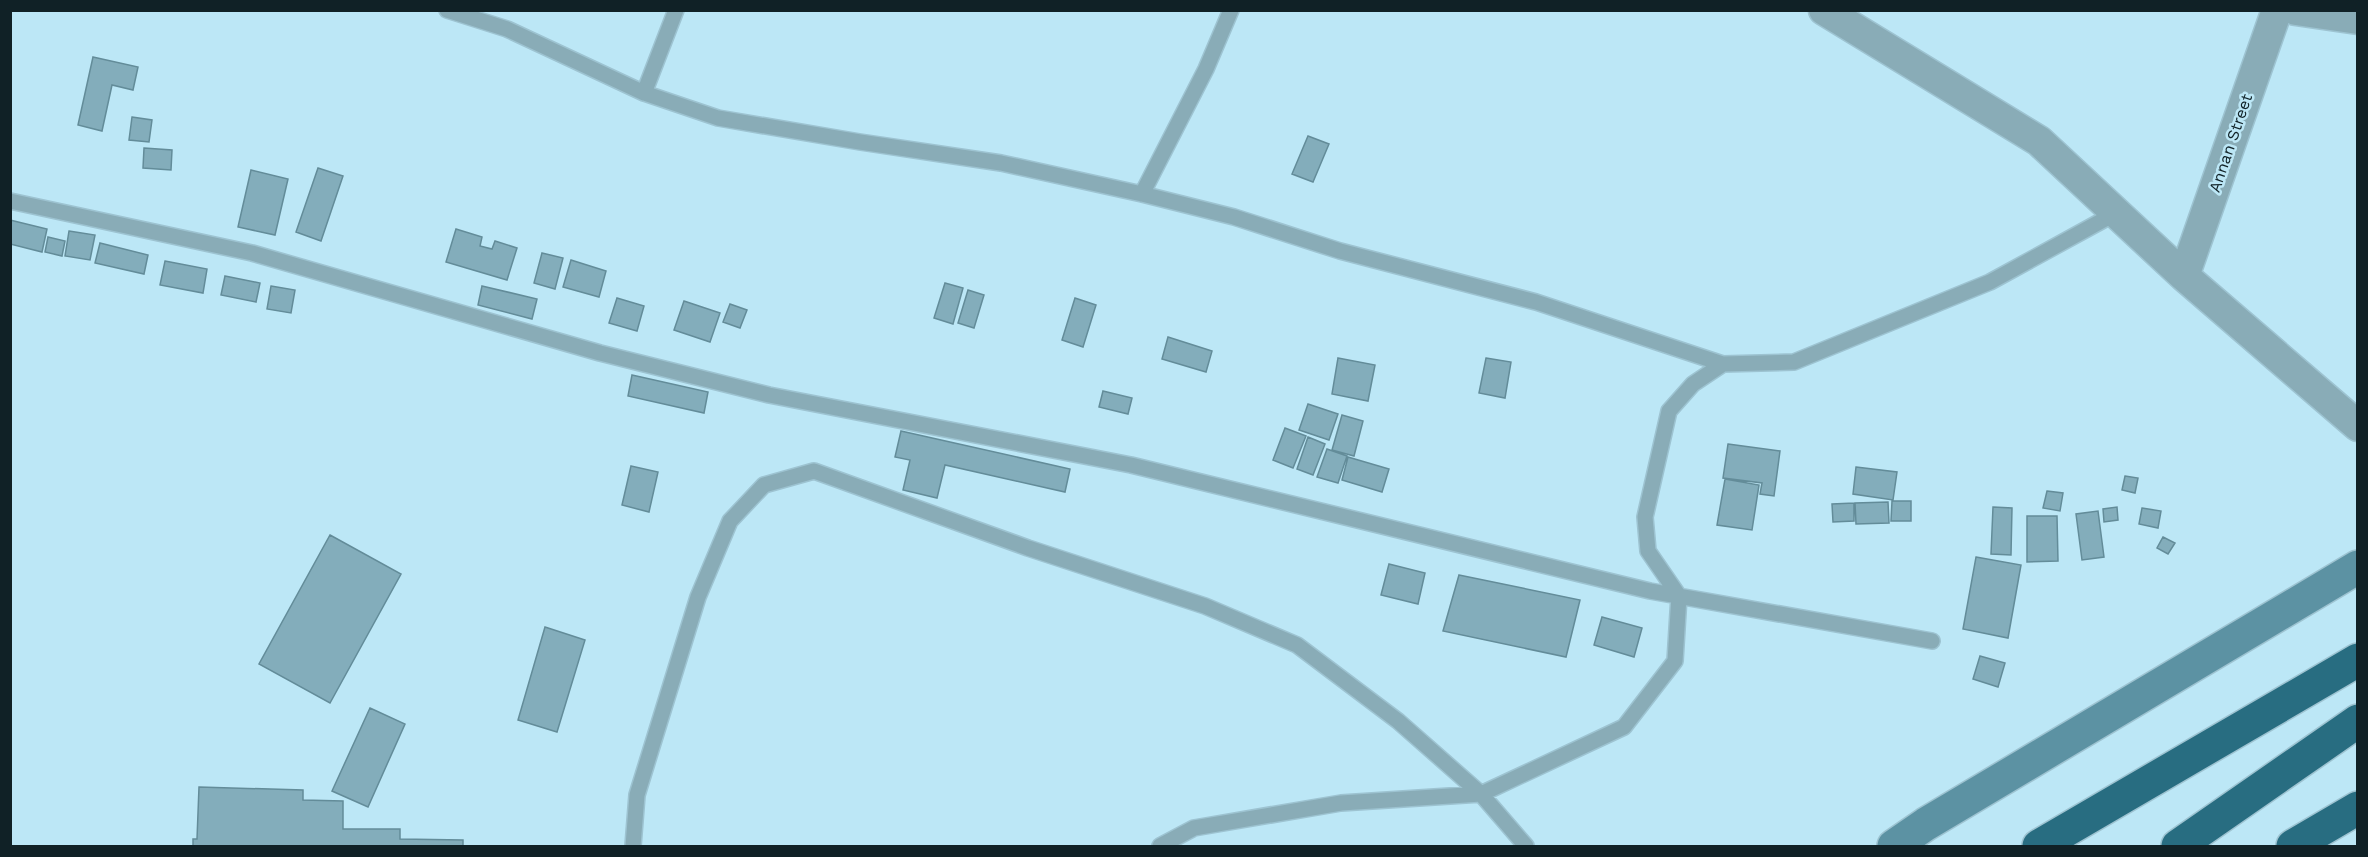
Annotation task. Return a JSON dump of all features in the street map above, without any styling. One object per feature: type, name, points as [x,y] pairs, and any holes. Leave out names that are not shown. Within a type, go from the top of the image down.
[{"type":"highway","points":[[2039,846],[2358,660]]},
{"type":"highway","points":[[2178,846],[2358,721]]},
{"type":"highway","points":[[2293,846],[2358,808]]},
{"type":"street","points":[[1824,10],[2039,141],[2184,276],[2358,426]]},
{"type":"street","name":"Annan Street","points":[[2184,276],[2277,10]]},
{"type":"street","points":[[2296,10],[2358,19]]},
{"type":"street","points":[[1894,846],[1926,824],[2358,567]]},
{"type":"lane","points":[[447,10],[507,29],[644,93],[718,118],[1001,163],[1142,194],[1234,217],[1340,251],[1536,302],[1723,363],[1794,362],[1990,282],[2116,213]]},
{"type":"lane","points":[[644,93],[676,10]]},
{"type":"lane","points":[[1142,194],[1206,69],[1231,10]]},
{"type":"lane","points":[[10,201],[252,253],[600,353],[769,394],[1131,465],[1650,591],[1932,641]]},
{"type":"lane","points":[[1160,846],[1194,828],[1341,803],[1481,794],[1624,727],[1675,661],[1679,596],[1648,551],[1644,517],[1669,411],[1693,384],[1723,363]]},
{"type":"lane","points":[[633,846],[637,795],[698,597],[730,521],[764,485],[814,471],[1028,548],[1205,606],[1297,645],[1398,721],[1481,794],[1526,846]]},
{"type":"building","points":[[93,57],[138,67],[133,90],[112,85],[102,131],[78,125]]},
{"type":"building","points":[[132,117],[152,120],[149,142],[129,140]]},
{"type":"building","points":[[1308,136],[1329,144],[1313,182],[1292,174]]},
{"type":"building","points":[[144,148],[172,150],[171,170],[143,168]]},
{"type":"building","points":[[318,168],[343,176],[321,241],[296,232]]},
{"type":"building","points":[[251,170],[288,179],[275,235],[238,227]]},
{"type":"building","points":[[10,220],[47,229],[42,252],[10,244]]},
{"type":"building","points":[[456,229],[482,237],[480,246],[492,249],[495,241],[517,248],[507,280],[446,262]]},
{"type":"building","points":[[69,231],[95,235],[90,260],[65,256]]},
{"type":"building","points":[[48,237],[65,241],[62,256],[45,252]]},
{"type":"building","points":[[100,243],[148,255],[144,274],[95,263]]},
{"type":"building","points":[[542,253],[563,258],[555,289],[534,283]]},
{"type":"building","points":[[571,260],[606,271],[599,297],[563,287]]},
{"type":"building","points":[[165,261],[207,269],[203,293],[160,285]]},
{"type":"building","points":[[225,276],[260,283],[256,302],[221,295]]},
{"type":"building","points":[[945,283],[963,288],[953,324],[934,318]]},
{"type":"building","points":[[271,286],[295,290],[291,313],[267,309]]},
{"type":"building","points":[[482,286],[537,299],[532,319],[478,305]]},
{"type":"building","points":[[968,290],[984,295],[974,328],[958,323]]},
{"type":"building","points":[[617,298],[644,306],[637,331],[609,323]]},
{"type":"building","points":[[1075,298],[1096,305],[1083,347],[1062,340]]},
{"type":"building","points":[[684,301],[720,313],[710,342],[674,330]]},
{"type":"building","points":[[730,304],[747,310],[740,328],[723,322]]},
{"type":"building","points":[[1168,337],[1212,351],[1206,372],[1162,359]]},
{"type":"building","points":[[1338,358],[1375,365],[1368,401],[1332,394]]},
{"type":"building","points":[[1486,358],[1511,362],[1505,398],[1479,393]]},
{"type":"building","points":[[632,375],[708,392],[704,413],[628,396]]},
{"type":"building","points":[[1103,391],[1132,398],[1128,414],[1099,407]]},
{"type":"building","points":[[1308,404],[1338,414],[1329,440],[1299,430]]},
{"type":"building","points":[[1342,415],[1363,421],[1354,456],[1332,450]]},
{"type":"building","points":[[1285,428],[1306,436],[1293,468],[1273,460]]},
{"type":"building","points":[[901,431],[1070,469],[1065,492],[945,465],[937,498],[903,490],[910,460],[895,457]]},
{"type":"building","points":[[1308,437],[1325,444],[1313,475],[1297,469]]},
{"type":"building","points":[[1728,444],[1780,451],[1774,496],[1760,494],[1762,483],[1723,478]]},
{"type":"building","points":[[1327,449],[1347,456],[1338,483],[1317,477]]},
{"type":"building","points":[[1348,457],[1389,469],[1382,492],[1342,480]]},
{"type":"building","points":[[631,466],[658,472],[649,512],[622,505]]},
{"type":"building","points":[[1856,467],[1897,472],[1893,500],[1853,494]]},
{"type":"building","points":[[2125,476],[2138,478],[2135,493],[2122,490]]},
{"type":"building","points":[[1725,479],[1759,485],[1752,530],[1717,525]]},
{"type":"building","points":[[2047,491],[2063,493],[2060,511],[2043,508]]},
{"type":"building","points":[[1892,501],[1911,501],[1911,521],[1891,521]]},
{"type":"building","points":[[1888,502],[1889,523],[1856,524],[1855,503]]},
{"type":"building","points":[[1854,503],[1854,521],[1833,522],[1832,504]]},
{"type":"building","points":[[1993,507],[2012,508],[2011,555],[1991,554]]},
{"type":"building","points":[[2117,507],[2118,520],[2104,522],[2103,509]]},
{"type":"building","points":[[2142,508],[2161,511],[2158,528],[2139,524]]},
{"type":"building","points":[[2098,511],[2104,557],[2082,560],[2076,514]]},
{"type":"building","points":[[2027,516],[2057,516],[2058,561],[2027,562]]},
{"type":"building","points":[[330,535],[401,574],[330,703],[259,664]]},
{"type":"building","points":[[2163,537],[2175,543],[2168,554],[2157,548]]},
{"type":"building","points":[[1976,557],[2021,565],[2008,638],[1963,629]]},
{"type":"building","points":[[1389,564],[1425,573],[1418,604],[1381,595]]},
{"type":"building","points":[[1459,575],[1580,600],[1566,657],[1443,631]]},
{"type":"building","points":[[1602,617],[1642,628],[1634,657],[1594,645]]},
{"type":"building","points":[[545,627],[585,640],[557,732],[518,720]]},
{"type":"building","points":[[1980,656],[2005,663],[1998,687],[1973,679]]},
{"type":"building","points":[[370,708],[405,724],[368,807],[332,791]]},
{"type":"building","points":[[199,787],[303,790],[303,800],[343,801],[343,829],[400,829],[400,839],[463,840],[463,846],[193,846],[193,839],[197,839]]}]
